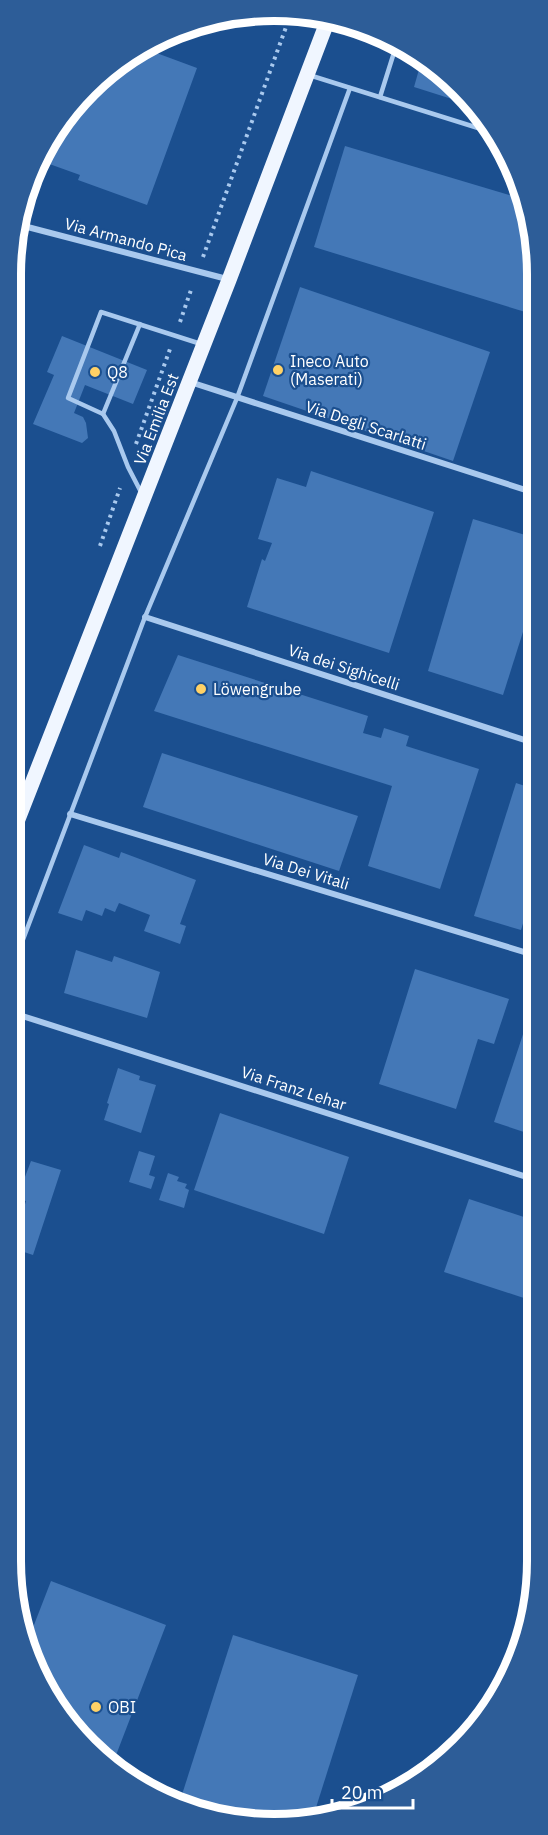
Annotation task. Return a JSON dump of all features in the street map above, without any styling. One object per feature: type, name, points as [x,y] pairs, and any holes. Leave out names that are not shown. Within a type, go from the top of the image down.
[{"type":"main road","name":"Via Emilia Est","points":[[21,812],[204,345],[325,26]]},
{"type":"street","name":"Via Armando Pica","points":[[26,227],[229,280]]},
{"type":"street","name":"Via Degli Scarlatti","points":[[189,382],[527,490]]},
{"type":"street","name":"Via dei Sighicelli","points":[[145,617],[527,741]]},
{"type":"street","name":"Via Dei Vitali","points":[[70,814],[527,953]]},
{"type":"street","name":"Via Franz Lehar","points":[[21,1015],[527,1177]]},
{"type":"lane","points":[[380,97],[394,52]]},
{"type":"lane","points":[[307,74],[481,129]]},
{"type":"lane","points":[[21,945],[145,617],[237,398],[350,88]]},
{"type":"lane","points":[[144,497],[128,467],[114,431],[103,414],[68,398],[101,312],[204,345]]},
{"type":"lane","points":[[103,414],[140,324]]},
{"type":"path","points":[[99,546],[288,22]]},
{"type":"building","points":[[153,52],[197,68],[147,205],[78,180],[80,175],[47,163],[73,120],[107,84]]},
{"type":"building","points":[[420,67],[459,101],[414,87]]},
{"type":"building","points":[[345,146],[515,197],[525,241],[527,313],[314,247]]},
{"type":"building","points":[[300,287],[490,352],[453,461],[263,396]]},
{"type":"building","points":[[62,336],[147,370],[133,404],[85,385],[74,413],[83,417],[86,423],[88,438],[82,443],[33,424],[54,375],[47,372]]},
{"type":"building","points":[[311,471],[434,512],[389,653],[247,607],[262,559],[265,561],[272,543],[258,539],[277,478],[306,487]]},
{"type":"building","points":[[473,519],[527,536],[527,619],[503,695],[428,671]]},
{"type":"building","points":[[178,655],[368,716],[363,733],[381,738],[384,728],[409,736],[406,746],[479,769],[440,889],[368,866],[392,786],[154,711]]},
{"type":"building","points":[[162,753],[358,816],[339,871],[143,807]]},
{"type":"building","points":[[516,783],[527,787],[527,910],[521,930],[474,916]]},
{"type":"building","points":[[84,845],[119,858],[121,852],[196,880],[180,924],[186,926],[180,944],[144,931],[150,915],[119,903],[115,912],[105,908],[102,916],[86,910],[82,921],[58,913]]},
{"type":"building","points":[[76,950],[112,962],[114,956],[160,972],[147,1018],[64,993]]},
{"type":"building","points":[[415,969],[509,999],[494,1044],[478,1039],[456,1109],[379,1084]]},
{"type":"building","points":[[527,1022],[527,1133],[494,1122]]},
{"type":"building","points":[[118,1068],[140,1076],[139,1080],[156,1085],[141,1133],[104,1120]]},
{"type":"building","points":[[220,1113],[349,1157],[324,1234],[194,1190]]},
{"type":"building","points":[[139,1151],[155,1156],[149,1175],[155,1177],[151,1189],[129,1182]]},
{"type":"building","points":[[31,1161],[61,1170],[33,1255],[21,1251],[21,1218],[26,1201],[21,1199],[21,1187]]},
{"type":"building","points":[[168,1173],[179,1177],[177,1181],[187,1184],[185,1188],[189,1190],[184,1208],[159,1200]]},
{"type":"building","points":[[469,1199],[527,1218],[527,1299],[444,1272]]},
{"type":"building","points":[[51,1581],[166,1625],[115,1758],[84,1728],[64,1702],[40,1658],[31,1632]]},
{"type":"building","points":[[233,1635],[358,1675],[315,1810],[274,1814],[241,1812],[181,1797]]},
{"type":"place","name":"Ineco Auto (Maserati)","points":[[278,370]]},
{"type":"place","name":"Q8","points":[[95,372]]},
{"type":"place","name":"Löwengrube","points":[[201,689]]},
{"type":"place","name":"OBI","points":[[96,1707]]}]
